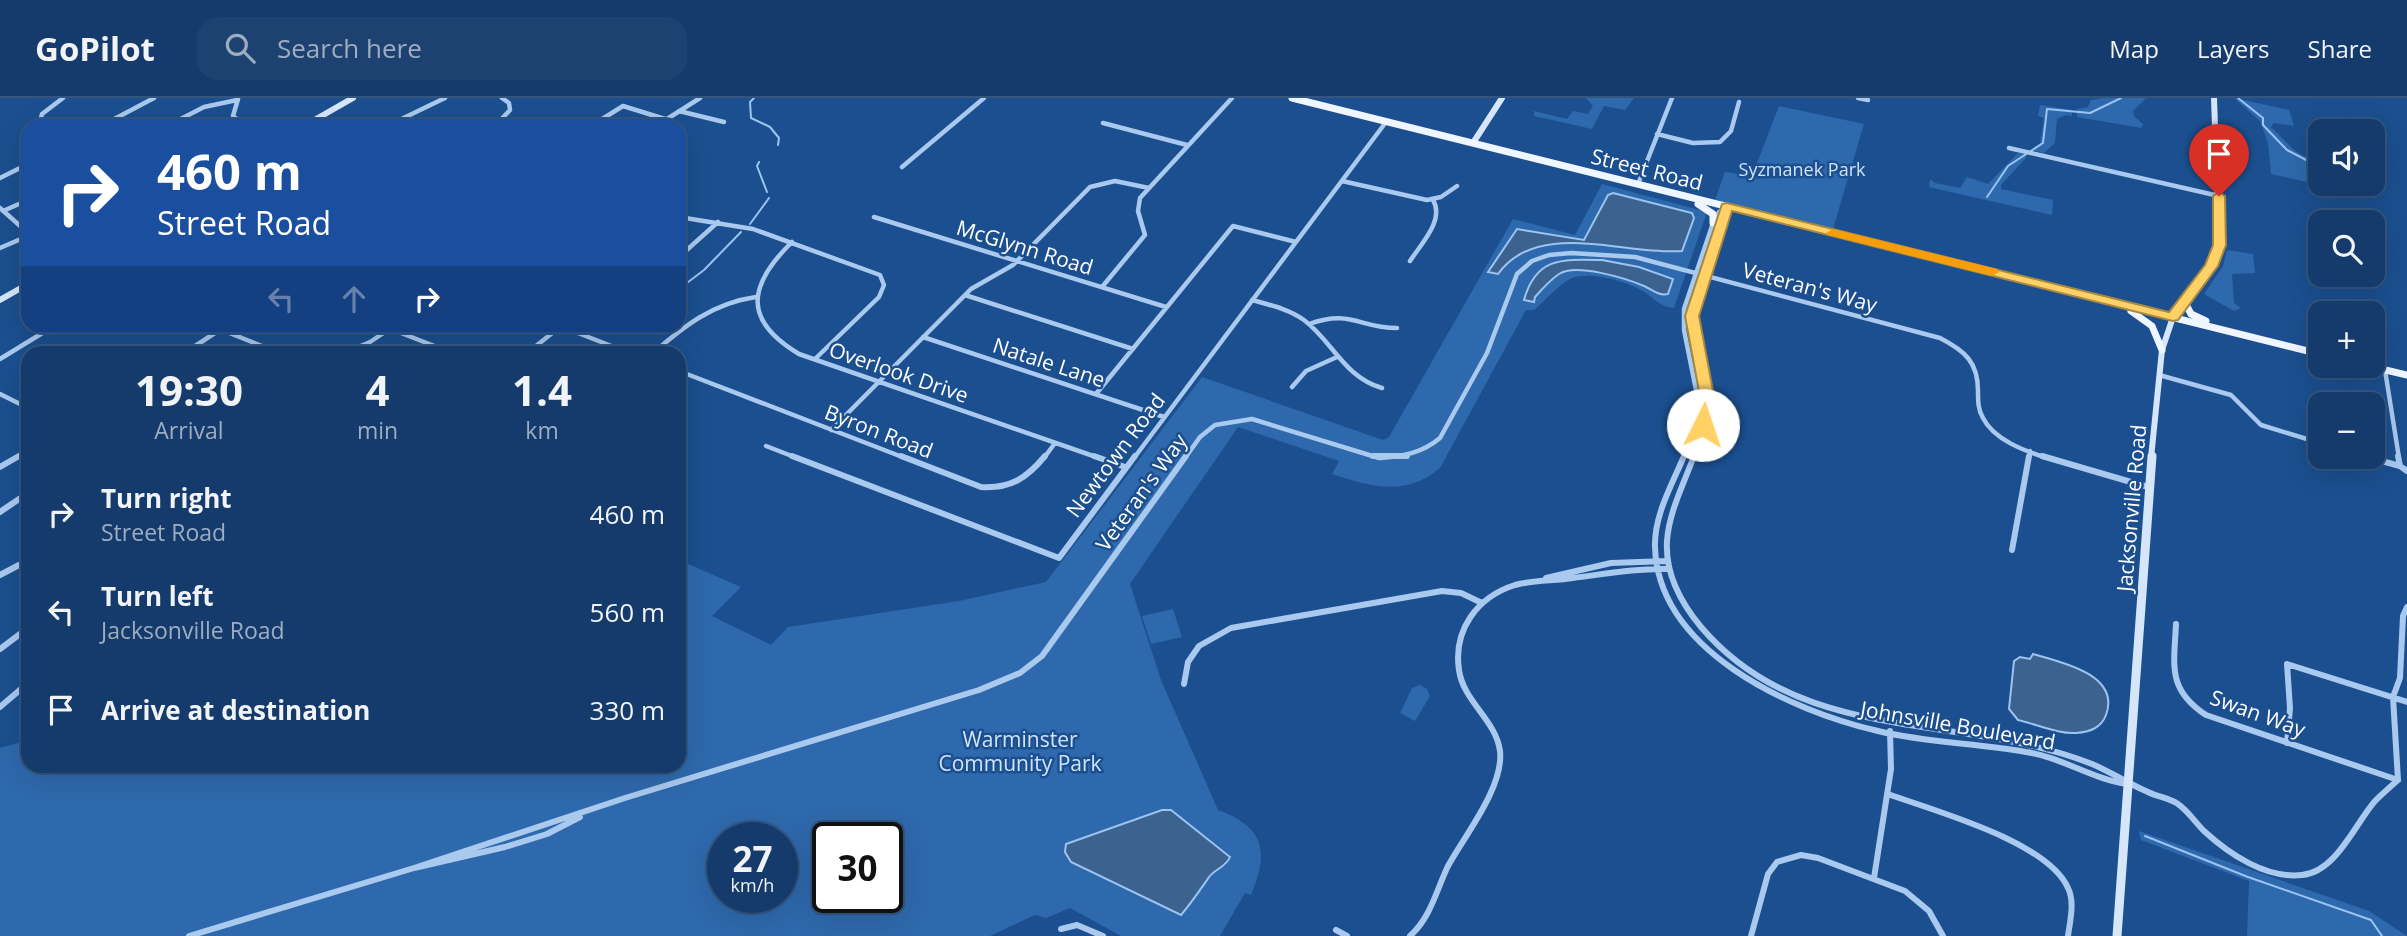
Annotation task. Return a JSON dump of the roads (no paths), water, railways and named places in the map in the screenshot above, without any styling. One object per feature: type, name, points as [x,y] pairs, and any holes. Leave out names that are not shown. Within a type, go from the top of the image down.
[{"type":"main road","points":[[316,119],[353,98]]},
{"type":"main road","name":"Street Road","points":[[1292,98],[2308,351]]},
{"type":"main road","points":[[1473,143],[1502,98]]},
{"type":"main road","name":"Jacksonville Road","points":[[2117,936],[2130,784],[2148,487],[2159,375],[2162,350],[2173,317],[2205,278],[2216,255],[2220,236],[2214,98]]},
{"type":"main road","points":[[1671,192],[1707,208],[1713,214],[1713,223]]},
{"type":"main road","points":[[0,300],[21,288]]},
{"type":"main road","points":[[2110,301],[2149,320],[2156,327],[2162,350]]},
{"type":"main road","points":[[2185,302],[2187,310],[2201,319],[2266,336],[2292,346]]},
{"type":"main road","points":[[2385,370],[2407,375]]},
{"type":"street","points":[[41,119],[42,114],[63,98]]},
{"type":"street","points":[[114,119],[154,98]]},
{"type":"street","points":[[402,119],[445,98]]},
{"type":"street","points":[[502,98],[509,103],[510,111],[505,119]]},
{"type":"street","points":[[602,119],[623,106],[665,119],[700,98]]},
{"type":"street","points":[[902,167],[984,98]]},
{"type":"street","points":[[1102,287],[1143,239],[1145,233],[1138,207],[1140,198],[1232,98]]},
{"type":"street","points":[[1638,184],[1672,98]]},
{"type":"street","points":[[1858,98],[1868,100]]},
{"type":"street","points":[[237,119],[233,114],[238,99]]},
{"type":"street","points":[[181,119],[204,107],[238,99]]},
{"type":"street","points":[[1657,134],[1699,143],[1721,141],[1730,134],[1739,102]]},
{"type":"street","points":[[680,111],[724,122]]},
{"type":"street","name":"Newtown Road","points":[[766,446],[1059,558],[1386,122]]},
{"type":"street","points":[[1103,123],[1187,145]]},
{"type":"street","points":[[2009,148],[2219,196]]},
{"type":"street","points":[[0,177],[21,167]]},
{"type":"street","points":[[831,430],[965,295],[976,285],[1016,261],[1090,187],[1115,181],[1149,188]]},
{"type":"street","points":[[1342,181],[1414,199],[1433,200],[1446,195],[1457,186]]},
{"type":"street","points":[[1410,261],[1438,216],[1438,208],[1433,200]]},
{"type":"street","points":[[21,202],[2,209],[21,227]]},
{"type":"street","name":"Johnsville Boulevard","points":[[1727,206],[1719,212],[1713,223],[1685,303],[1683,320],[1697,391],[1697,412],[1660,516],[1656,540],[1658,569],[1669,597],[1685,623],[1708,648],[1737,672],[1795,703],[1851,724],[1891,734],[2032,752],[2113,782],[2130,784]]},
{"type":"street","name":"Johnsville Boulevard","points":[[1727,206],[1707,276],[1692,316],[1706,391],[1705,420],[1670,520],[1665,550],[1675,588],[1691,616],[1710,638],[1743,666],[1802,697],[1890,725],[2028,744],[2053,750],[2112,772],[2130,784]]},
{"type":"street","name":"McGlynn Road","points":[[874,217],[1167,307]]},
{"type":"street","points":[[686,218],[760,231],[880,275],[884,285],[876,301],[815,359]]},
{"type":"street","points":[[686,251],[718,222]]},
{"type":"street","points":[[1096,394],[1227,232],[1236,226],[1296,242]]},
{"type":"street","points":[[0,248],[21,238]]},
{"type":"street","points":[[686,327],[707,310],[726,302],[755,297],[767,266],[792,242]]},
{"type":"street","name":"Veteran's Way","points":[[189,936],[414,868],[458,860],[547,834],[588,811],[968,693],[1020,673],[1042,656],[1200,437],[1215,425],[1234,420],[1260,420],[1368,456],[1408,456],[1429,447],[1440,438],[1487,353],[1514,278],[1532,261],[1562,253],[1618,255],[1934,336],[1965,353],[1977,368],[1980,379],[1978,406],[1986,423],[2007,442],[2030,452],[2148,487]]},
{"type":"street","points":[[965,295],[1133,349]]},
{"type":"street","name":"Overlook Drive","points":[[755,297],[759,318],[771,335],[789,349],[1125,467]]},
{"type":"street","points":[[1252,300],[1284,309],[1309,324],[1359,380],[1382,388]]},
{"type":"street","points":[[1309,324],[1328,317],[1345,315],[1382,328],[1397,328]]},
{"type":"street","points":[[21,346],[43,333]]},
{"type":"street","points":[[195,346],[215,333]]},
{"type":"street","points":[[229,333],[256,346]]},
{"type":"street","points":[[361,346],[383,333]]},
{"type":"street","points":[[406,333],[438,346]]},
{"type":"street","points":[[536,346],[552,333]]},
{"type":"street","points":[[579,333],[612,346]]},
{"type":"street","points":[[662,346],[678,333]]},
{"type":"street","name":"Natale Lane","points":[[923,337],[1164,417]]},
{"type":"street","points":[[0,359],[21,346]]},
{"type":"street","points":[[1292,387],[1298,376],[1309,367],[1337,357]]},
{"type":"street","points":[[2385,370],[2400,466]]},
{"type":"street","name":"Byron Road","points":[[686,374],[981,487],[1007,487],[1025,480],[1055,443]]},
{"type":"street","points":[[2159,375],[2231,395],[2265,427],[2308,440]]},
{"type":"street","points":[[0,394],[21,404]]},
{"type":"street","points":[[2012,550],[2030,452]]},
{"type":"street","points":[[0,467],[21,456]]},
{"type":"street","points":[[2385,462],[2407,471]]},
{"type":"street","points":[[0,512],[21,498]]},
{"type":"street","points":[[1410,936],[1424,920],[1447,868],[1474,821],[1500,762],[1498,744],[1467,695],[1458,664],[1457,649],[1469,616],[1482,603],[1504,589],[1599,565],[1667,561]]},
{"type":"street","points":[[0,575],[21,566]]},
{"type":"street","points":[[1536,582],[1669,569]]},
{"type":"street","points":[[1184,684],[1188,663],[1199,646],[1231,628],[1442,591],[1461,593],[1482,603]]},
{"type":"street","points":[[2130,784],[2176,803],[2223,849],[2250,863],[2300,876],[2312,874],[2336,853],[2378,797],[2398,780],[2393,697],[2400,678],[2403,617],[2407,607]]},
{"type":"street","name":"Swan Way","points":[[2176,624],[2174,682],[2178,693],[2191,706],[2206,715],[2398,780]]},
{"type":"street","points":[[0,649],[21,633]]},
{"type":"street","points":[[2287,743],[2290,708],[2287,664],[2407,702]]},
{"type":"street","points":[[0,706],[21,689]]},
{"type":"street","points":[[1874,878],[1891,769],[1890,725]]},
{"type":"street","points":[[1888,794],[2022,845],[2048,862],[2058,872],[2069,891],[2072,906],[2068,936]]},
{"type":"street","points":[[1751,936],[1765,879],[1777,862],[1795,855],[1808,856],[1874,878],[1919,900],[1938,923],[1943,936]]},
{"type":"street","points":[[1061,929],[1077,925],[1103,936]]},
{"type":"street","points":[[1336,930],[1347,936]]},
{"type":"waterway","points":[[754,98],[750,102],[751,118],[770,127],[779,138],[778,145]]},
{"type":"waterway","points":[[1987,197],[2008,166],[2043,143],[2047,109],[2090,113],[2121,98]]},
{"type":"waterway","points":[[2238,98],[2263,118],[2263,125],[2287,150],[2308,161]]},
{"type":"waterway","points":[[759,162],[757,166],[767,192]]},
{"type":"waterway","points":[[750,224],[769,198]]},
{"type":"waterway","points":[[686,284],[704,270],[741,232]]},
{"type":"waterway","points":[[2145,836],[2248,877],[2371,920],[2382,936]]},
{"type":"park label","name":"Syzmanek Park","points":[[1802,169]]},
{"type":"park label","name":"Warminster Community Park","points":[[1020,751]]}]
